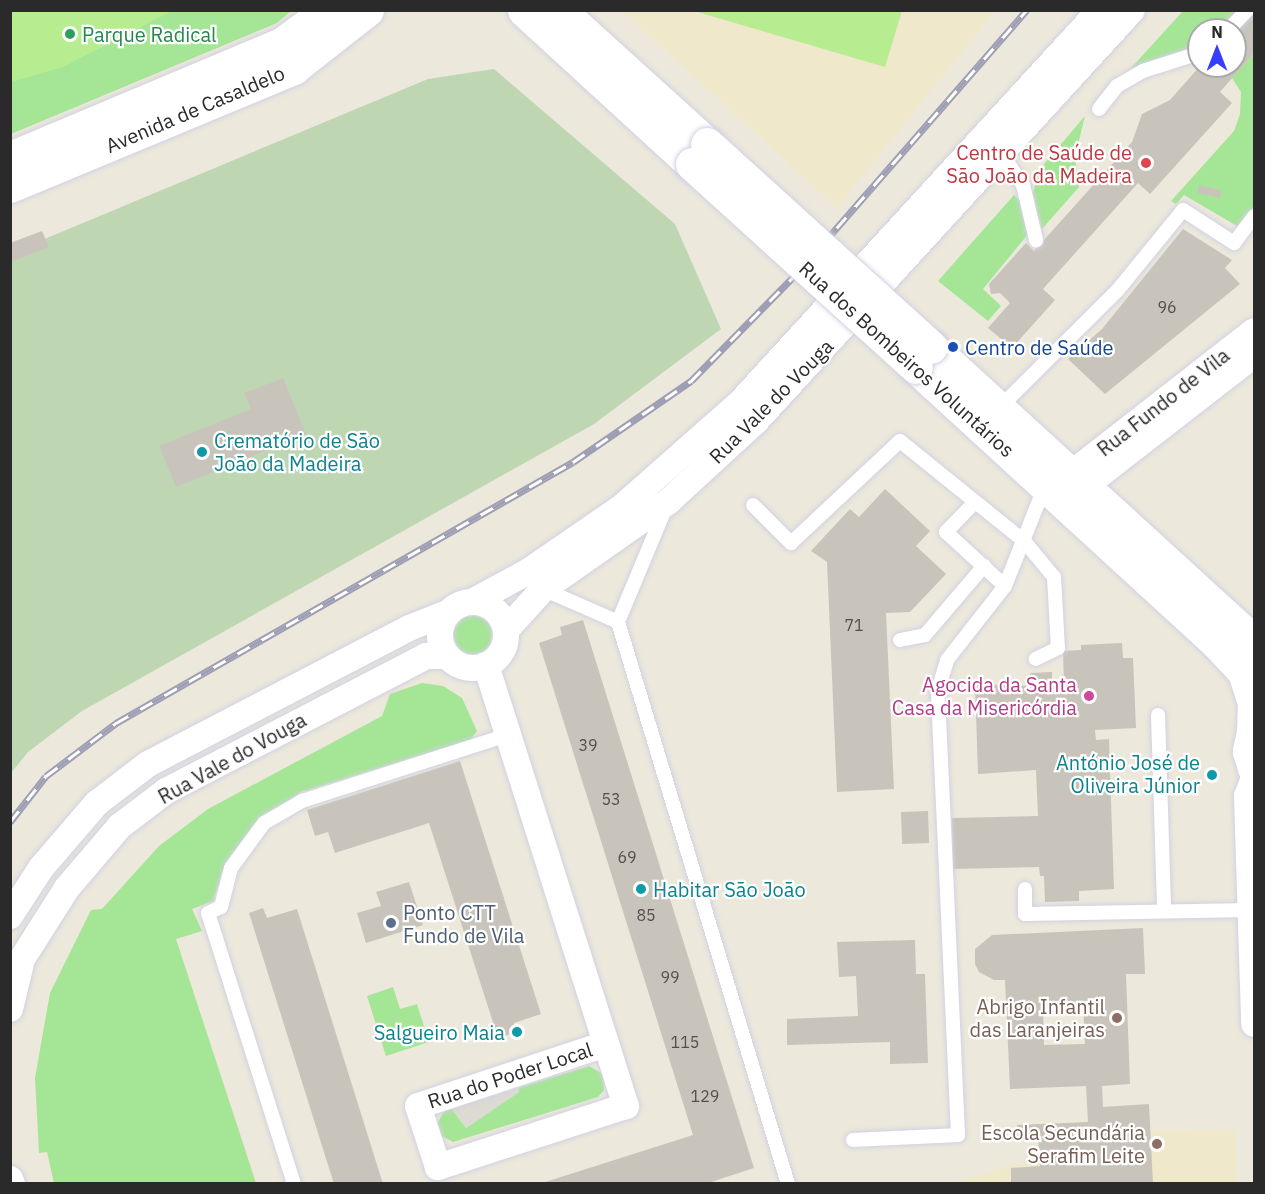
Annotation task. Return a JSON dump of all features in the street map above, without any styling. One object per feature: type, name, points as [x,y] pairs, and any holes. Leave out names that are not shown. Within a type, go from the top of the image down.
[{"type":"street","name":"Avenida de Casaldelo","points":[[10,158],[283,43],[328,10]]},
{"type":"street","name":"Avenida de Casaldelo","points":[[10,186],[293,68],[367,10]]},
{"type":"street","name":"Rua dos Bombeiros Voluntários","points":[[524,10],[699,154],[923,357],[1254,642]]},
{"type":"street","name":"Rua dos Bombeiros Voluntários","points":[[559,10],[699,154]]},
{"type":"street","name":"Rua Vale do Vouga","points":[[10,916],[41,868],[97,803],[148,764],[409,628],[447,613],[464,602],[474,601],[529,570],[622,507],[739,404],[1100,10]]},
{"type":"street","name":"Rua Vale do Vouga","points":[[486,665],[504,647],[506,630],[543,589],[669,501],[755,422],[1002,155],[1132,10]]},
{"type":"street","name":"Rua Fundo de Vila","points":[[1067,482],[1254,331]]},
{"type":"street","name":"Rua Fundo de Vila","points":[[1067,482],[1254,355]]},
{"type":"street","name":"Rua dos Bombeiros Voluntários","points":[[923,357],[999,408],[1244,672],[1254,703],[1254,728],[1249,751],[1254,768]]},
{"type":"street","points":[[474,601],[493,608],[506,630]]},
{"type":"street","points":[[447,613],[439,632],[447,656],[469,668],[486,665]]},
{"type":"street","name":"Rua Vale do Vouga","points":[[10,1009],[22,959],[67,888],[120,826],[166,791],[426,656],[447,656]]},
{"type":"street","name":"Rua do Poder Local","points":[[486,665],[511,734],[626,1106],[438,1167],[418,1106],[606,1044]]},
{"type":"street","points":[[1254,778],[1247,796],[1254,1024]]},
{"type":"street","points":[[10,1179],[12,1184]]},
{"type":"lane","points":[[1099,109],[1125,81],[1187,58]]},
{"type":"lane","points":[[1002,155],[1023,185],[1036,240]]},
{"type":"lane","points":[[999,408],[1117,291],[1183,210],[1234,243],[1254,216]]},
{"type":"lane","points":[[753,505],[791,543],[900,441],[1024,541],[1054,577],[1058,648],[1035,659]]},
{"type":"lane","points":[[853,1140],[958,1135],[938,690],[947,660],[1005,586],[1024,541],[1067,482]]},
{"type":"lane","points":[[669,501],[618,622],[788,1184]]},
{"type":"lane","points":[[975,502],[946,532],[1005,586]]},
{"type":"lane","points":[[900,640],[925,635],[984,566]]},
{"type":"lane","points":[[543,589],[618,622]]},
{"type":"lane","points":[[1158,715],[1164,911]]},
{"type":"lane","points":[[294,1184],[208,913],[221,908],[231,867],[264,823],[302,801],[511,734]]},
{"type":"lane","points":[[1025,889],[1025,914],[1250,910]]},
{"type":"shaded area","points":[[622,11],[995,11],[837,208]]},
{"type":"shaded area","points":[[518,1088],[519,1092],[466,1128],[452,1109]]},
{"type":"shaded area","name":"Escola Secundária Serafim Leite","points":[[1235,1129],[1237,1183],[949,1184],[1119,1132]]},
{"type":"green space","name":"Parque Radical","points":[[10,11],[172,11],[63,67],[11,82]]},
{"type":"green space","points":[[11,11],[291,11],[277,23],[11,134]]},
{"type":"green space","points":[[694,11],[902,11],[885,67]]},
{"type":"green space","points":[[1183,11],[1239,11],[1232,18],[1187,18],[1187,49],[1131,68]]},
{"type":"green space","points":[[1254,53],[1254,210],[1237,226],[1184,195],[1176,204],[1171,201],[1234,131],[1240,114],[1241,92],[1232,78],[1247,78],[1247,61]]},
{"type":"green space","points":[[494,69],[675,224],[721,329],[594,424],[82,711],[28,752],[11,773],[11,253],[428,79]]},
{"type":"green space","points":[[1085,116],[1075,157],[1079,187],[1042,229],[1033,193],[1039,170]]},
{"type":"green space","points":[[1014,195],[1020,201],[1028,234],[983,289],[1001,306],[988,321],[938,281]]},
{"type":"green space","points":[[473,616],[486,622],[492,635],[486,648],[473,654],[460,648],[454,635],[460,622]]},
{"type":"green space","points":[[422,683],[443,686],[462,698],[477,731],[470,740],[301,792],[260,819],[225,865],[213,901],[192,909],[202,931],[176,939],[256,1183],[54,1183],[47,1152],[39,1153],[35,1078],[50,993],[91,910],[102,909],[159,846],[208,809],[382,716],[390,694]]},
{"type":"green space","points":[[393,987],[400,1009],[417,1004],[429,1042],[386,1056],[367,996]]},
{"type":"green space","points":[[589,1066],[603,1074],[604,1090],[598,1097],[453,1142],[438,1134],[436,1126],[444,1111],[452,1109],[466,1128],[519,1092],[518,1088]]},
{"type":"building","name":"Centro de Saúde de São João da Madeira","points":[[1250,10],[1254,10],[1254,53],[1247,61],[1247,18],[1244,18]]},
{"type":"building","name":"Centro de Saúde de São João da Madeira","points":[[1189,78],[1232,78],[1220,92],[1232,103],[1150,194],[1138,183],[1043,289],[1055,300],[1012,348],[988,328],[1010,303],[1000,293],[991,294],[989,284],[1026,243],[1034,251],[1132,142],[1142,114],[1170,100]]},
{"type":"building","points":[[1199,185],[1221,190],[1220,198],[1197,193]]},
{"type":"building","points":[[1183,229],[1232,260],[1225,268],[1240,284],[1105,394],[1068,359],[1102,329]]},
{"type":"building","points":[[42,231],[49,247],[10,262],[10,243]]},
{"type":"building","points":[[283,378],[306,434],[176,487],[159,446],[251,409],[244,393]]},
{"type":"building","points":[[885,489],[930,531],[916,546],[946,574],[910,612],[886,613],[894,789],[837,792],[827,562],[811,551],[850,509],[859,517]]},
{"type":"building","name":"Habitar São João","points":[[583,620],[754,1168],[705,1184],[539,1184],[693,1135],[539,643],[562,635],[560,627]]},
{"type":"building","points":[[1122,643],[1123,658],[1133,658],[1136,728],[1095,730],[1096,740],[1109,739],[1114,889],[1079,891],[1079,901],[1045,902],[1044,876],[1040,876],[1039,867],[953,869],[952,818],[1038,816],[1036,770],[978,774],[975,684],[1030,686],[1030,673],[1052,672],[1052,685],[1064,685],[1063,651],[1081,650],[1081,645]]},
{"type":"building","points":[[460,761],[541,1014],[514,1023],[517,1032],[498,1038],[429,823],[335,853],[328,832],[315,836],[307,810]]},
{"type":"building","points":[[928,811],[929,843],[902,844],[901,812]]},
{"type":"building","points":[[409,882],[423,925],[366,943],[357,913],[381,906],[376,892]]},
{"type":"building","points":[[263,908],[267,918],[297,909],[383,1184],[334,1184],[249,913]]},
{"type":"building","points":[[1143,928],[1145,974],[1126,974],[1130,1084],[1102,1086],[1103,1107],[1149,1104],[1153,1184],[1011,1184],[1011,1168],[1040,1166],[1038,1137],[1018,1138],[1017,1125],[1088,1122],[1086,1086],[1010,1089],[1005,980],[994,980],[979,972],[975,964],[975,949],[992,935]],"holes":[[[1083,1004],[1085,1044],[1044,1045],[1043,1006]]]},
{"type":"building","points":[[915,940],[916,974],[925,974],[928,1063],[890,1064],[890,1042],[787,1045],[787,1019],[858,1016],[856,976],[839,977],[837,942]]},
{"type":"railway","points":[[10,822],[46,776],[116,723],[573,462],[691,381],[800,270],[1027,10]]},
{"type":"place","name":"Parque Radical","points":[[70,34]]},
{"type":"place","name":"Centro de Saúde de São João da Madeira","points":[[1146,163]]},
{"type":"place","name":"Centro de Saúde","points":[[953,347]]},
{"type":"place","name":"Crematório de São João da Madeira","points":[[202,452]]},
{"type":"place","name":"Agocida da Santa Casa da Misericórdia","points":[[1089,696]]},
{"type":"place","name":"António José de Oliveira Júnior","points":[[1212,775]]},
{"type":"place","name":"Habitar São João","points":[[641,889]]},
{"type":"place","name":"Ponto CTT Fundo de Vila","points":[[391,923]]},
{"type":"place","name":"Abrigo Infantil das Laranjeiras","points":[[1117,1018]]},
{"type":"place","name":"Salgueiro Maia","points":[[517,1032]]},
{"type":"place","name":"Escola Secundária Serafim Leite","points":[[1157,1144]]}]
